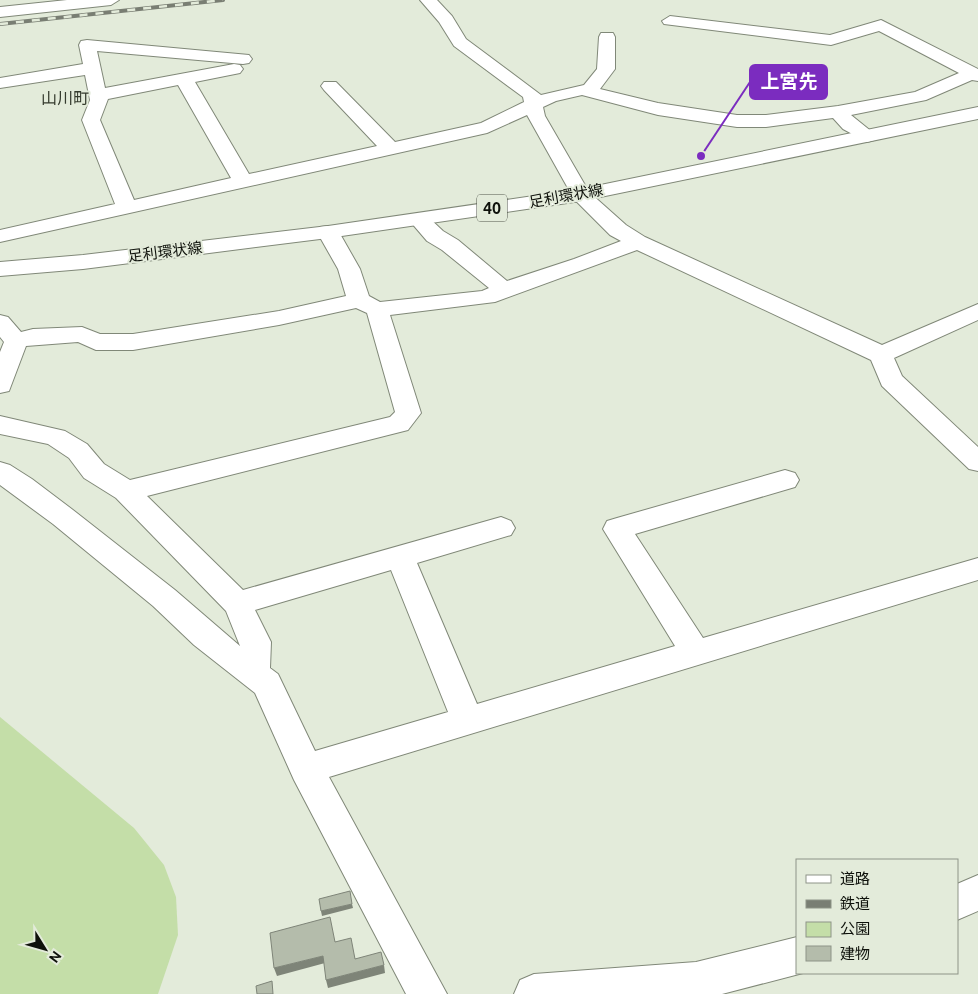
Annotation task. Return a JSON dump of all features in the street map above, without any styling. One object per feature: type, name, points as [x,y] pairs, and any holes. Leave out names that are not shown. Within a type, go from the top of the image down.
[{"type":"street","points":[[0,12],[111,0]]},
{"type":"street","points":[[428,0],[446,19],[460,42],[532,95],[536,116],[546,130],[581,195],[618,230],[637,242],[855,341],[881,355],[891,380],[978,462]]},
{"type":"street","points":[[670,21],[831,40],[881,25],[976,75]]},
{"type":"street","points":[[590,92],[606,69],[607,37]]},
{"type":"street","points":[[98,95],[184,79],[238,64],[87,45],[99,100],[91,120],[127,208]]},
{"type":"street","points":[[0,83],[93,68]]},
{"type":"street","points":[[0,236],[487,127],[550,97],[582,90],[658,109],[737,121],[766,121],[838,112],[920,96],[976,75]]},
{"type":"street","points":[[184,79],[243,182]]},
{"type":"street","points":[[330,86],[391,149]]},
{"type":"street","points":[[838,112],[850,125],[867,136]]},
{"type":"street","name":"足利環状線","points":[[0,269],[82,262],[328,232],[581,195],[978,112]]},
{"type":"street","points":[[420,220],[435,236],[450,245],[504,289]]},
{"type":"street","points":[[126,491],[399,424],[408,413],[368,304],[328,232]]},
{"type":"street","points":[[16,341],[32,336],[82,334],[96,342],[133,342],[368,304],[471,300],[487,297],[504,289],[582,264],[637,242]]},
{"type":"street","points":[[881,355],[978,310]]},
{"type":"street","points":[[0,322],[16,341]]},
{"type":"street","points":[[0,385],[16,341]]},
{"type":"street","points":[[0,425],[56,437],[78,451],[94,471],[126,491],[237,603],[256,642],[254,673]]},
{"type":"street","points":[[0,472],[63,517],[164,598],[205,636],[267,684],[306,769],[427,994]]},
{"type":"street","points":[[695,651],[617,529],[785,480]]},
{"type":"street","points":[[237,603],[500,528]]},
{"type":"street","points":[[400,557],[467,720]]},
{"type":"street","points":[[306,769],[695,651],[978,569]]},
{"type":"street","points":[[958,902],[978,893]]},
{"type":"street","points":[[534,994],[696,981],[796,956]]},
{"type":"green space","points":[[0,717],[134,828],[164,865],[176,897],[178,935],[158,994],[0,994]]},
{"type":"building","points":[[350,891],[352,904],[321,911],[319,899]]},
{"type":"building","points":[[330,917],[335,942],[351,938],[355,959],[381,952],[384,965],[326,980],[323,956],[274,968],[270,933]]},
{"type":"building","points":[[272,981],[273,994],[257,994],[256,986]]},
{"type":"railway","points":[[0,24],[223,0]]},
{"type":"place","name":"上宮先","points":[[701,156]]},
{"type":"district","name":"山川町","points":[[65,98]]}]
